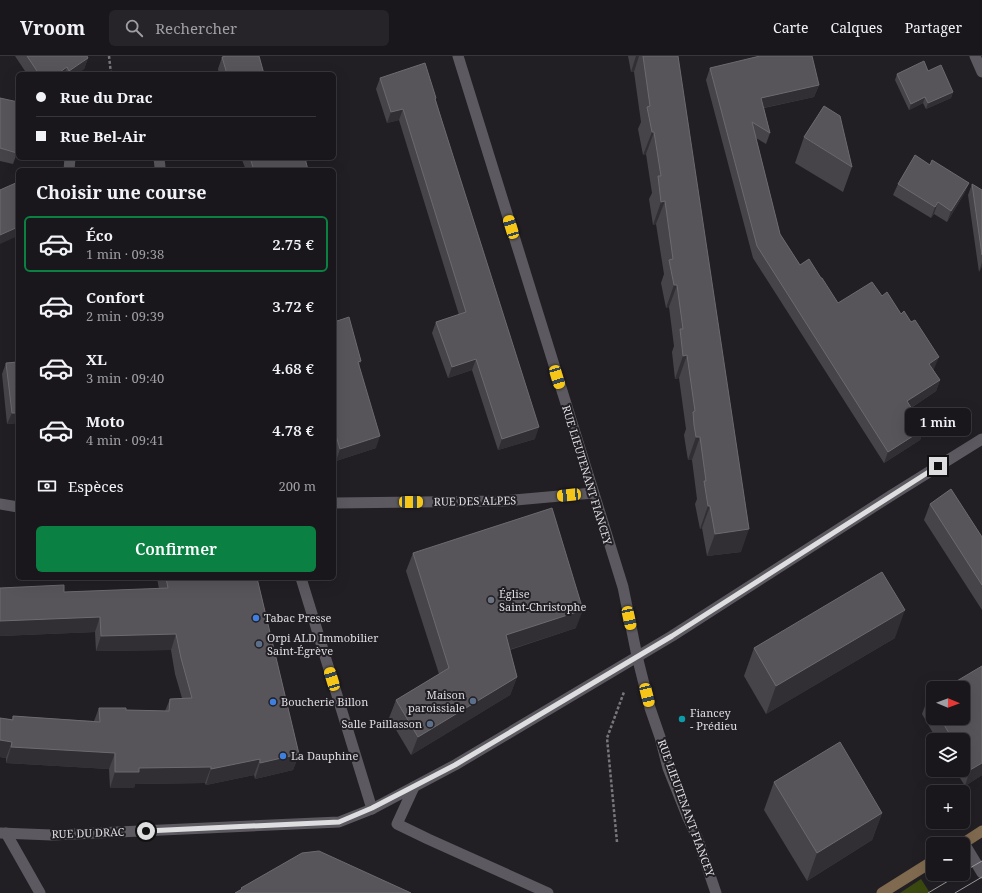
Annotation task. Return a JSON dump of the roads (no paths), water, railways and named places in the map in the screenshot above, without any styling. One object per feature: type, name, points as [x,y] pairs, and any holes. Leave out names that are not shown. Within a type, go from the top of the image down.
[{"type":"main road","points":[[970,839],[982,832]]},
{"type":"main road","points":[[882,893],[926,865]]},
{"type":"street","name":"RUE LIEUTENANT FIANCEY","points":[[458,56],[623,587],[637,656],[650,708],[660,737],[668,768],[697,837],[716,893]]},
{"type":"street","points":[[975,56],[982,72]]},
{"type":"street","name":"RUE DU DRAC","points":[[3,833],[52,835],[339,822],[372,808],[455,765],[672,636],[982,439]]},
{"type":"street","name":"RUE DES ALPES","points":[[336,503],[504,501],[593,493]]},
{"type":"street","points":[[0,504],[16,507]]},
{"type":"street","points":[[302,580],[372,808]]},
{"type":"street","points":[[414,787],[397,824],[548,893]]},
{"type":"street","points":[[3,833],[40,893]]},
{"type":"street","points":[[970,854],[982,873]]},
{"type":"tram line","points":[[970,868],[982,861]]},
{"type":"tram line","points":[[955,893],[982,877]]},
{"type":"tram line","points":[[928,893],[948,881]]},
{"type":"place","name":"Église Saint-Christophe","points":[[491,600]]},
{"type":"place","name":"Tabac Presse","points":[[256,618]]},
{"type":"place","name":"Orpi ALD Immobilier Saint-Égrève","points":[[259,644]]},
{"type":"place","name":"Maison paroissiale","points":[[473,701]]},
{"type":"place","name":"Boucherie Billon","points":[[273,702]]},
{"type":"place","name":"Fiancey - Prédieu","points":[[682,719]]},
{"type":"place","name":"Salle Paillasson","points":[[430,724]]},
{"type":"place","name":"La Dauphine","points":[[283,756]]}]
